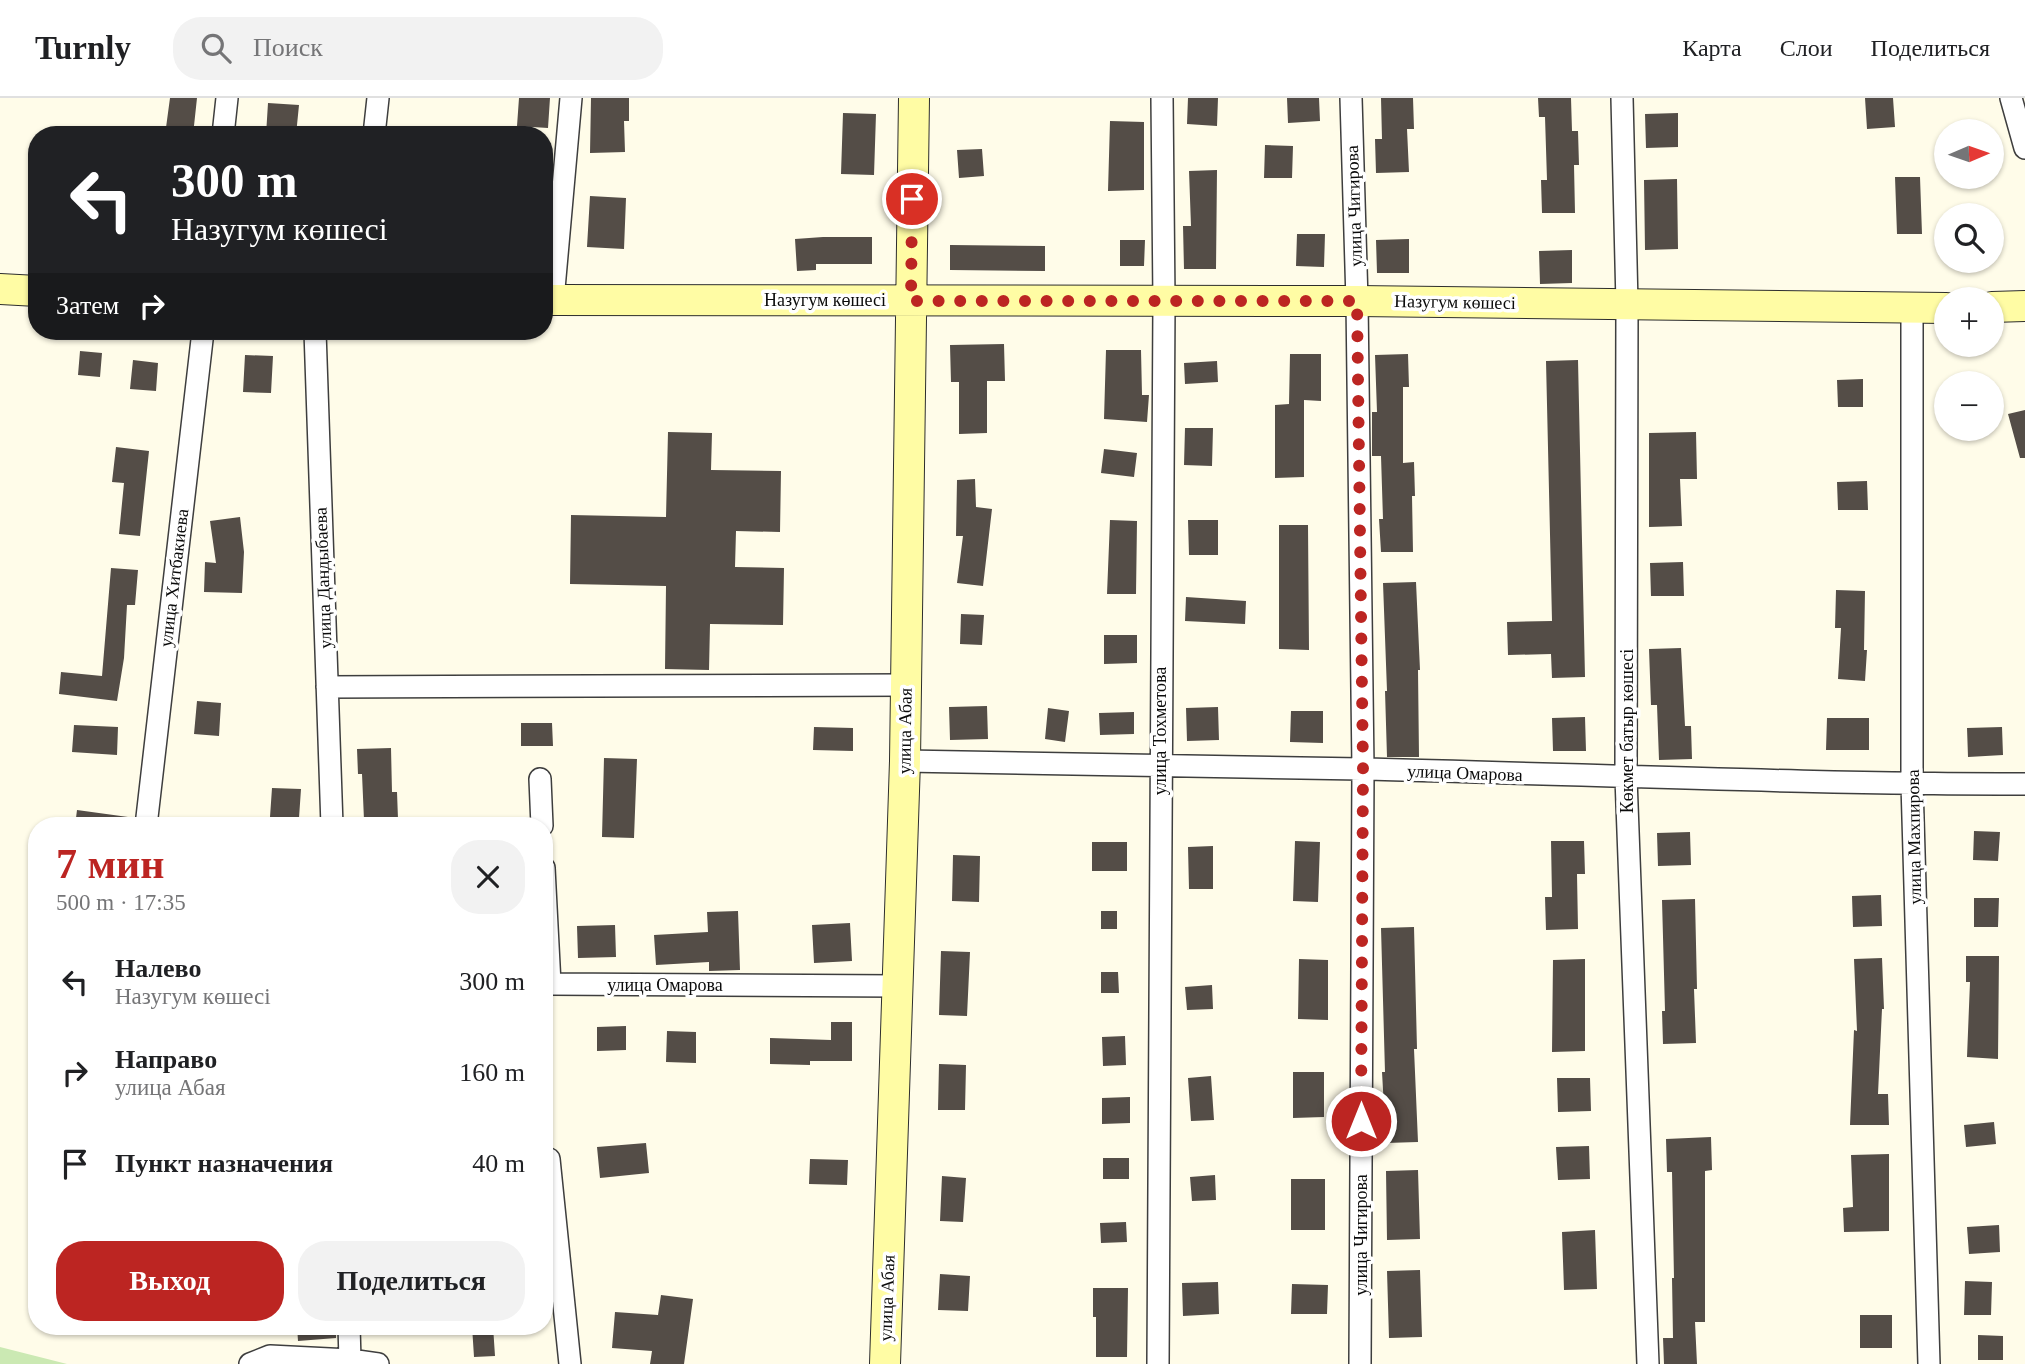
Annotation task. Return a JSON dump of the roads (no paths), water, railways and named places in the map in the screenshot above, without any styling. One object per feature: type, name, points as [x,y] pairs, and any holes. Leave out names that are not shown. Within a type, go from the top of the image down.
[{"type":"street","points":[[224,126],[227,98]]},
{"type":"street","points":[[375,126],[379,98]]},
{"type":"street","points":[[553,263],[571,98]]},
{"type":"street","name":"улица Абая","points":[[885,1364],[905,761],[914,98]]},
{"type":"street","name":"улица Тохметова","points":[[1158,1364],[1164,301],[1162,98]]},
{"type":"street","name":"улица Чигирова","points":[[1351,98],[1357,301],[1363,769],[1360,1364]]},
{"type":"street","name":"Көкмет батыр көшесі","points":[[1622,98],[1627,304],[1626,778],[1648,1364]]},
{"type":"street","points":[[2011,98],[2025,148]]},
{"type":"street","points":[[0,289],[28,291]]},
{"type":"street","name":"Назугум көшесі","points":[[553,300],[1357,301],[1934,309]]},
{"type":"street","points":[[2004,307],[2025,306]]},
{"type":"street","name":"улица Махпирова","points":[[1913,310],[1912,784],[1928,1364]]},
{"type":"street","name":"улица Хитбакиева","points":[[146,817],[202,340]]},
{"type":"street","name":"улица Дандыбаева","points":[[315,340],[332,817]]},
{"type":"street","points":[[327,687],[906,685]]},
{"type":"street","name":"улица Омарова","points":[[905,761],[1363,769],[1912,784],[2025,784]]},
{"type":"street","points":[[540,779],[542,817]]},
{"type":"street","name":"улица Омарова","points":[[553,984],[898,985]]},
{"type":"street","points":[[553,1198],[570,1364]]},
{"type":"street","points":[[349,1335],[350,1360]]},
{"type":"street","points":[[250,1364],[270,1356],[377,1364]]}]
